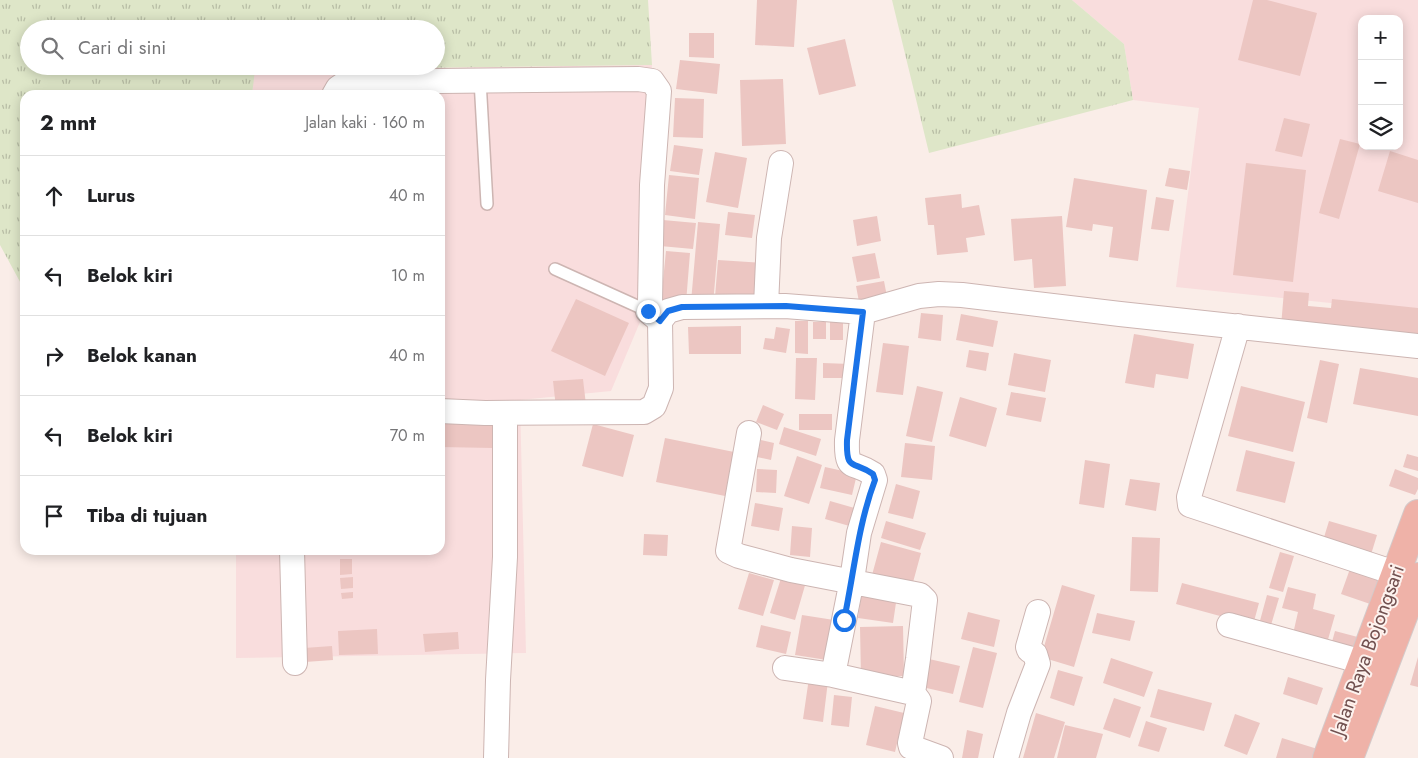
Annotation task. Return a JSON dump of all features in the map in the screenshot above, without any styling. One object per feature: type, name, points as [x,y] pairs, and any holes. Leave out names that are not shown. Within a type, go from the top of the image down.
[{"type":"highway","name":"Jalan Raya Bojongsari","points":[[1349,758],[1406,575],[1418,514]]},
{"type":"highway","name":"Jalan Raya Bojongsari","points":[[1327,758],[1363,662],[1406,575]]},
{"type":"street","points":[[337,90],[347,82],[638,79],[652,81],[659,91],[652,185],[650,304],[654,316],[661,388],[654,406],[644,412],[505,413],[445,411]]},
{"type":"street","points":[[766,306],[769,238],[781,164]]},
{"type":"street","points":[[654,316],[682,307],[786,306],[863,312],[919,296],[939,294],[1418,346]]},
{"type":"street","points":[[834,675],[859,533],[875,480],[873,474],[869,471],[853,466],[848,460],[847,453],[863,312]]},
{"type":"street","points":[[1238,326],[1189,498],[1190,505],[1406,575]]},
{"type":"street","points":[[496,758],[505,557],[505,413]]},
{"type":"street","points":[[749,433],[728,551],[738,556],[791,570],[852,580],[920,595],[925,600],[913,693]]},
{"type":"street","points":[[292,555],[295,663]]},
{"type":"street","points":[[1006,758],[1019,712],[1038,664],[1036,654],[1028,648],[1038,612]]},
{"type":"street","points":[[1229,625],[1363,662]]},
{"type":"street","points":[[785,668],[834,675],[913,693],[919,701],[910,743],[911,747],[941,758]]},
{"type":"lane","points":[[480,80],[487,204]]},
{"type":"lane","points":[[555,269],[654,316]]},
{"type":"shaded area","points":[[1072,0],[1418,0],[1418,312],[1176,287],[1199,108],[1133,100],[1124,44]]},
{"type":"shaded area","points":[[652,65],[648,303],[611,391],[520,400],[526,653],[236,658],[236,555],[445,555],[445,90],[252,90],[254,75],[445,75],[445,68]]},
{"type":"green space","points":[[0,0],[648,0],[652,65],[445,68],[445,20],[20,20],[20,75],[254,75],[253,90],[20,90],[20,282],[0,245]]},
{"type":"green space","points":[[892,0],[1072,0],[1124,44],[1133,100],[929,153]]},
{"type":"building","points":[[757,0],[797,0],[794,47],[755,45]]},
{"type":"building","points":[[1253,0],[1267,0],[1317,13],[1300,76],[1238,60]]},
{"type":"building","points":[[689,33],[714,33],[714,58],[689,57]]},
{"type":"building","points":[[845,39],[856,86],[819,95],[807,48]]},
{"type":"building","points":[[680,60],[720,64],[717,94],[676,89]]},
{"type":"building","points":[[783,79],[786,144],[742,146],[740,80]]},
{"type":"building","points":[[675,98],[704,99],[703,138],[673,137]]},
{"type":"building","points":[[1284,118],[1310,124],[1302,157],[1275,151]]},
{"type":"building","points":[[1340,139],[1358,144],[1358,150],[1339,219],[1319,213]]},
{"type":"building","points":[[674,145],[703,149],[699,175],[670,171]]},
{"type":"building","points":[[1390,151],[1418,160],[1418,203],[1378,191]]},
{"type":"building","points":[[715,152],[747,158],[738,208],[706,202]]},
{"type":"building","points":[[1246,163],[1306,170],[1293,282],[1233,275]]},
{"type":"building","points":[[1169,168],[1190,171],[1187,190],[1165,186]]},
{"type":"building","points":[[669,175],[699,178],[695,219],[665,215]]},
{"type":"building","points":[[1074,178],[1147,190],[1138,261],[1109,257],[1113,227],[1093,224],[1092,231],[1066,227]]},
{"type":"building","points":[[961,194],[962,208],[979,205],[985,235],[966,238],[968,252],[937,255],[934,225],[928,225],[925,198]]},
{"type":"building","points":[[1156,197],[1174,200],[1169,231],[1151,229]]},
{"type":"building","points":[[728,212],[755,215],[752,238],[725,235]]},
{"type":"building","points":[[877,216],[881,241],[857,246],[853,220]]},
{"type":"building","points":[[1062,216],[1066,286],[1034,288],[1032,259],[1014,261],[1011,219]]},
{"type":"building","points":[[663,220],[696,223],[693,249],[660,246]]},
{"type":"building","points":[[698,222],[720,224],[713,304],[691,302]]},
{"type":"building","points":[[666,251],[690,253],[686,303],[661,301]]},
{"type":"building","points":[[875,253],[880,278],[857,282],[852,257]]},
{"type":"building","points":[[718,260],[764,263],[761,300],[715,297]]},
{"type":"building","points":[[884,281],[888,302],[860,307],[856,286]]},
{"type":"building","points":[[1284,291],[1309,293],[1308,306],[1331,308],[1332,299],[1418,308],[1418,340],[1281,326]]},
{"type":"building","points":[[576,299],[629,323],[605,376],[551,351]]},
{"type":"building","points":[[921,313],[943,315],[941,341],[918,338]]},
{"type":"building","points":[[961,314],[998,321],[993,347],[956,340]]},
{"type":"building","points":[[830,320],[843,320],[843,340],[830,340]]},
{"type":"building","points":[[795,321],[808,321],[808,354],[795,353]]},
{"type":"building","points":[[813,322],[826,322],[826,339],[813,339]]},
{"type":"building","points":[[741,326],[741,354],[689,354],[688,327]]},
{"type":"building","points":[[776,327],[790,329],[786,353],[763,349],[765,338],[774,339]]},
{"type":"building","points":[[1134,334],[1194,344],[1188,379],[1156,374],[1154,388],[1125,383]]},
{"type":"building","points":[[883,343],[909,346],[903,395],[876,392]]},
{"type":"building","points":[[969,350],[989,353],[986,371],[966,367]]},
{"type":"building","points":[[1014,353],[1051,360],[1045,392],[1008,385]]},
{"type":"building","points":[[796,358],[817,358],[815,400],[795,399]]},
{"type":"building","points":[[1320,360],[1339,364],[1327,423],[1307,418]]},
{"type":"building","points":[[823,363],[850,364],[850,378],[823,378]]},
{"type":"building","points":[[1360,368],[1418,378],[1418,416],[1353,404]]},
{"type":"building","points":[[583,379],[586,405],[556,408],[553,381]]},
{"type":"building","points":[[917,386],[943,392],[932,442],[906,436]]},
{"type":"building","points":[[1241,386],[1305,402],[1293,452],[1228,436]]},
{"type":"building","points":[[1011,392],[1046,398],[1041,422],[1006,415]]},
{"type":"building","points":[[960,397],[997,408],[986,447],[949,436]]},
{"type":"building","points":[[763,405],[784,414],[777,430],[756,422]]},
{"type":"building","points":[[799,414],[832,414],[832,430],[799,430]]},
{"type":"building","points":[[445,417],[493,418],[493,448],[445,447]]},
{"type":"building","points":[[593,424],[634,435],[623,477],[582,466]]},
{"type":"building","points":[[784,427],[821,439],[816,456],[779,444]]},
{"type":"building","points":[[665,438],[734,452],[725,496],[656,482]]},
{"type":"building","points":[[761,440],[774,443],[771,460],[757,457]]},
{"type":"building","points":[[905,443],[935,446],[932,480],[901,477]]},
{"type":"building","points":[[1246,450],[1295,462],[1285,503],[1236,491]]},
{"type":"building","points":[[1407,454],[1418,457],[1418,471],[1403,467]]},
{"type":"building","points":[[797,456],[822,465],[809,504],[784,496]]},
{"type":"building","points":[[1085,460],[1110,464],[1104,508],[1079,504]]},
{"type":"building","points":[[825,467],[857,474],[852,495],[820,488]]},
{"type":"building","points":[[757,469],[777,470],[776,493],[756,492]]},
{"type":"building","points":[[1395,469],[1418,478],[1418,489],[1415,495],[1389,486]]},
{"type":"building","points":[[1130,479],[1160,483],[1156,511],[1125,505]]},
{"type":"building","points":[[896,484],[920,491],[913,519],[888,513]]},
{"type":"building","points":[[830,501],[858,509],[853,527],[825,519]]},
{"type":"building","points":[[755,503],[783,508],[779,531],[751,526]]},
{"type":"building","points":[[886,521],[926,533],[920,550],[881,538]]},
{"type":"building","points":[[1329,521],[1377,535],[1369,561],[1321,547]]},
{"type":"building","points":[[792,526],[812,528],[810,557],[790,555]]},
{"type":"building","points":[[644,534],[668,535],[667,556],[643,555]]},
{"type":"building","points":[[1132,537],[1160,538],[1158,592],[1130,591]]},
{"type":"building","points":[[881,542],[921,553],[912,586],[872,575]]},
{"type":"building","points":[[1280,552],[1294,556],[1283,592],[1269,588]]},
{"type":"building","points":[[340,559],[352,559],[352,574],[340,575]]},
{"type":"building","points":[[1351,566],[1386,578],[1376,606],[1341,594]]},
{"type":"building","points":[[749,573],[774,580],[763,616],[738,609]]},
{"type":"building","points":[[782,575],[806,582],[795,620],[770,613]]},
{"type":"building","points":[[353,577],[353,588],[341,589],[340,578]]},
{"type":"building","points":[[1182,583],[1259,603],[1253,625],[1176,604]]},
{"type":"building","points":[[1062,585],[1095,595],[1074,667],[1041,657]]},
{"type":"building","points":[[1288,587],[1316,594],[1313,609],[1335,615],[1327,643],[1293,634],[1298,612],[1282,608]]},
{"type":"building","points":[[862,591],[897,596],[893,623],[858,618]]},
{"type":"building","points":[[353,592],[353,598],[342,599],[341,593]]},
{"type":"building","points":[[1267,595],[1279,598],[1269,632],[1258,628]]},
{"type":"building","points":[[968,612],[1000,620],[994,647],[961,639]]},
{"type":"building","points":[[1097,613],[1135,621],[1130,641],[1092,633]]},
{"type":"building","points":[[802,615],[834,620],[827,660],[795,655]]},
{"type":"building","points":[[761,625],[791,632],[786,654],[756,647]]},
{"type":"building","points":[[903,626],[904,676],[861,677],[860,627]]},
{"type":"building","points":[[377,629],[378,654],[339,655],[338,631]]},
{"type":"building","points":[[1335,631],[1369,640],[1364,658],[1330,649]]},
{"type":"building","points":[[458,632],[459,649],[425,652],[423,634]]},
{"type":"building","points":[[332,646],[333,660],[305,662],[304,648]]},
{"type":"building","points":[[973,647],[997,653],[983,708],[959,702]]},
{"type":"building","points":[[1418,657],[1418,687],[1410,685]]},
{"type":"building","points":[[1111,658],[1153,672],[1144,697],[1103,683]]},
{"type":"building","points":[[929,659],[960,666],[953,694],[922,687]]},
{"type":"building","points":[[1058,670],[1083,677],[1074,706],[1050,698]]},
{"type":"building","points":[[1288,677],[1323,688],[1317,705],[1283,694]]},
{"type":"building","points":[[809,678],[828,681],[823,722],[803,719]]},
{"type":"building","points":[[1158,689],[1212,703],[1204,731],[1150,717]]},
{"type":"building","points":[[834,695],[852,697],[849,727],[831,725]]},
{"type":"building","points":[[1114,698],[1141,707],[1130,738],[1103,729]]},
{"type":"building","points":[[875,706],[904,713],[895,752],[866,745]]},
{"type":"building","points":[[1036,713],[1065,722],[1054,758],[1023,758]]},
{"type":"building","points":[[1235,714],[1260,723],[1247,755],[1224,746]]},
{"type":"building","points":[[1146,721],[1167,728],[1159,752],[1138,746]]},
{"type":"building","points":[[1065,725],[1103,734],[1096,758],[1057,758]]},
{"type":"building","points":[[967,730],[983,734],[978,758],[962,758]]},
{"type":"building","points":[[1282,738],[1324,751],[1322,758],[1276,758]]},
{"type":"route","points":[[648,311],[660,321],[668,311],[682,307],[786,306],[863,312],[847,453],[848,460],[853,466],[869,471],[873,474],[875,480],[859,533],[844,620]]}]
